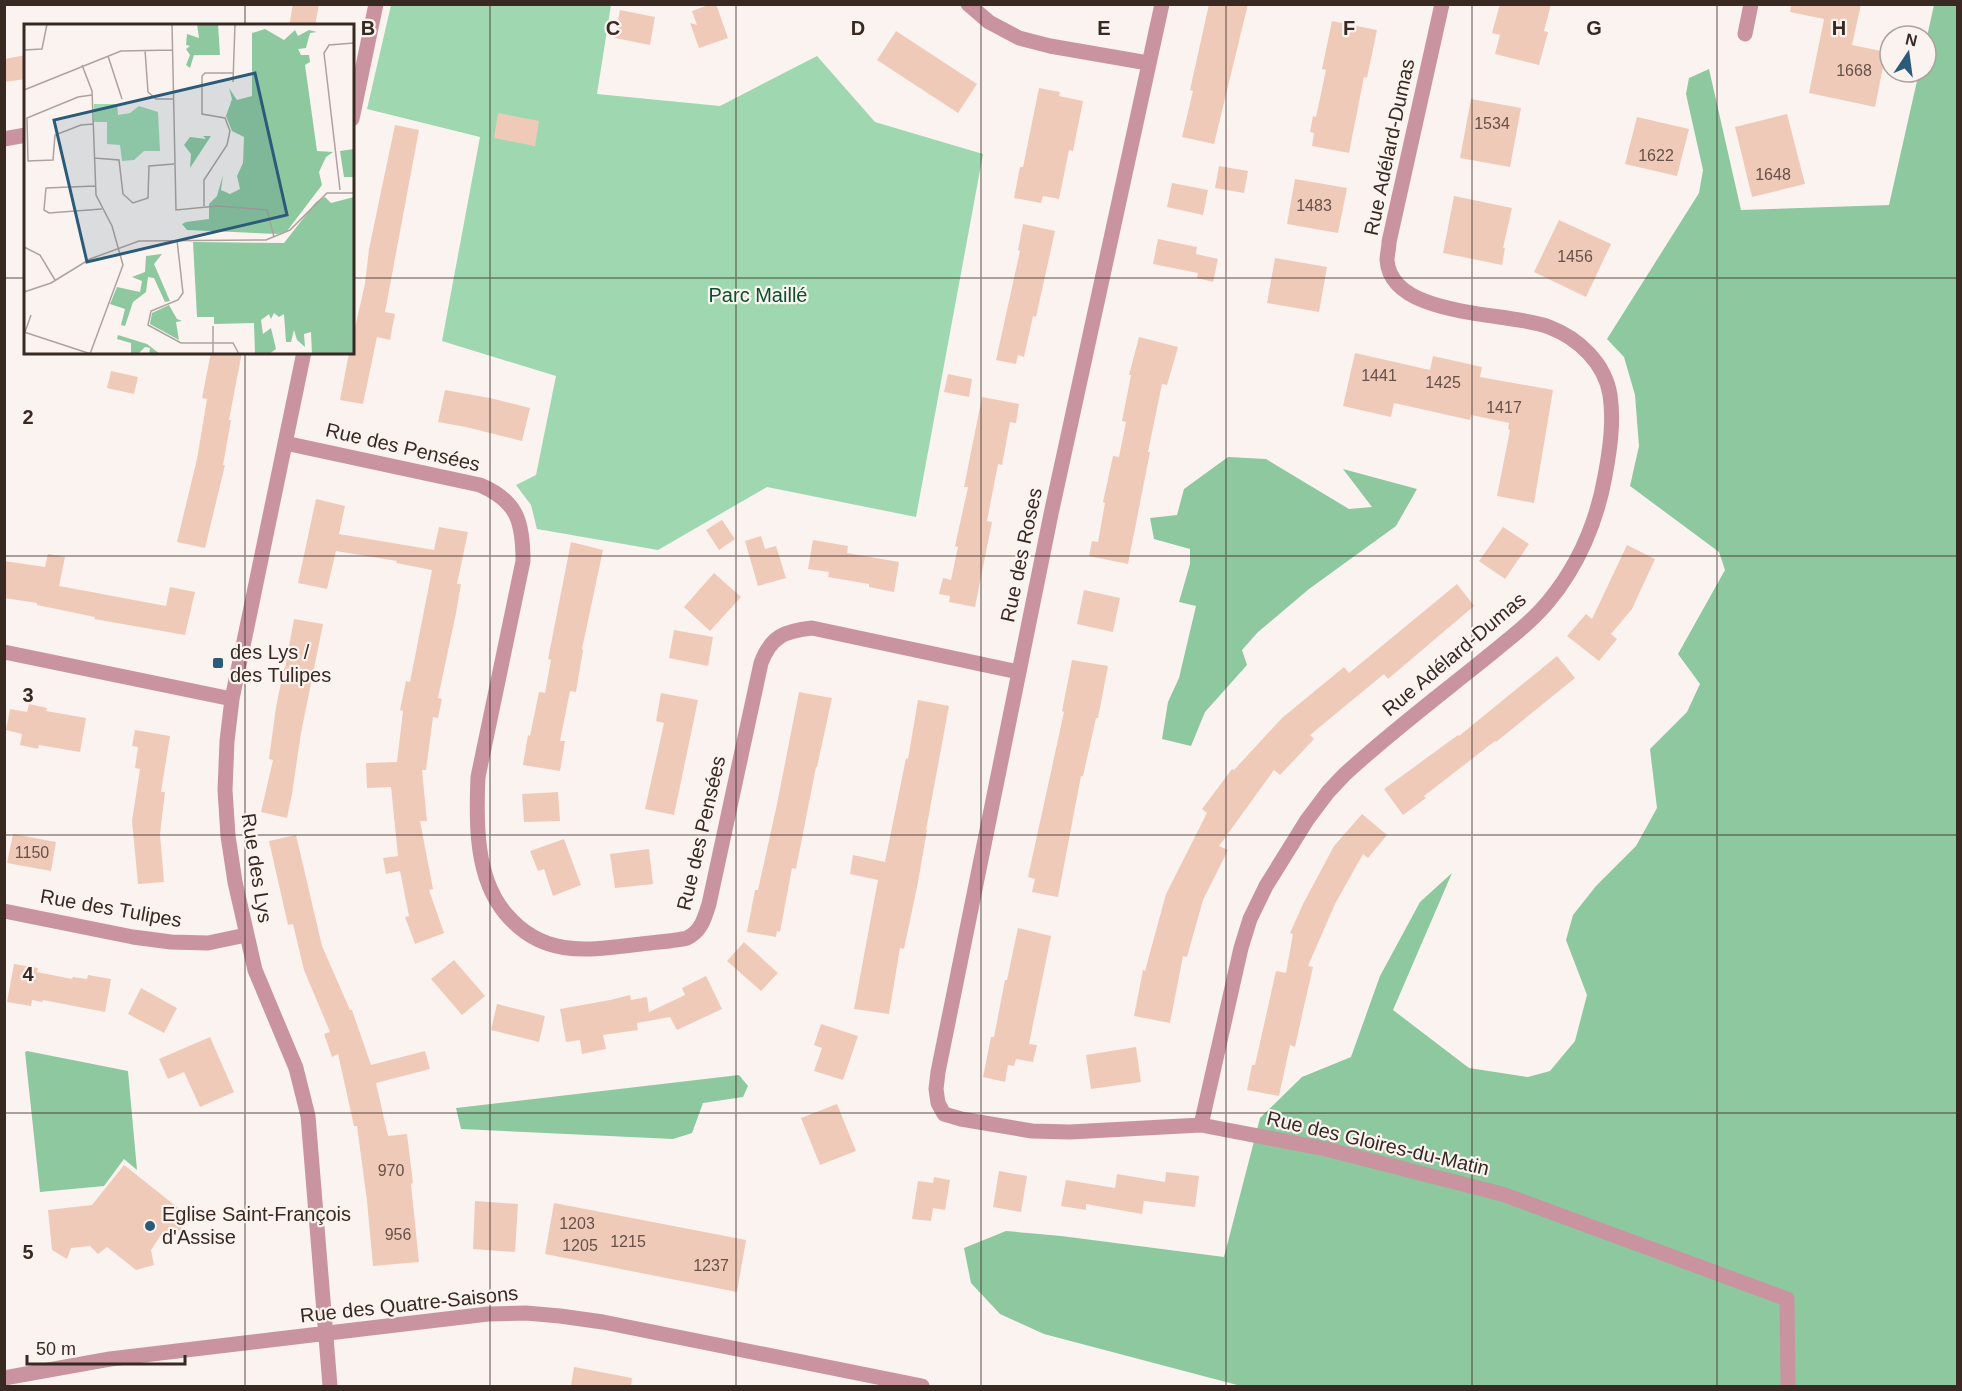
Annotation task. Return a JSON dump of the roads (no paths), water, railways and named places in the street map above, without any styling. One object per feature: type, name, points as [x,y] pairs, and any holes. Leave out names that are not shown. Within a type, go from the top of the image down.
[{"type":"street","points":[[354,109],[376,4]]},
{"type":"street","points":[[968,4],[989,22],[1019,38],[1050,46],[1148,63]]},
{"type":"street","name":"Rue des Roses","points":[[944,1114],[938,1103],[936,1089],[938,1072],[1018,672],[1161,4]]},
{"type":"street","name":"Rue Adélard-Dumas","points":[[1201,1125],[1241,948],[1250,919],[1272,876],[1307,820],[1344,775],[1512,636],[1548,602],[1581,551],[1595,519],[1604,483],[1611,445],[1610,393],[1604,374],[1591,354],[1549,327],[1430,303],[1409,295],[1392,275],[1387,261],[1389,242],[1442,4]]},
{"type":"street","points":[[1745,34],[1751,4]]},
{"type":"street","points":[[4,139],[24,135]]},
{"type":"street","name":"Rue des Lys","points":[[304,354],[232,699],[225,790],[228,836],[246,935],[255,970],[296,1068],[308,1116],[330,1386]]},
{"type":"street","name":"Rue des Pensées","points":[[285,443],[480,485],[494,490],[518,516],[523,541],[523,561],[478,777],[476,808],[478,842],[484,871],[504,912],[521,929],[538,941],[575,950],[602,949],[687,938],[699,928],[709,904],[761,663],[766,649],[777,638],[794,630],[812,628],[1018,672]]},
{"type":"street","points":[[4,652],[232,699]]},
{"type":"street","name":"Rue des Tulipes","points":[[4,911],[133,937],[171,942],[208,943],[246,935]]},
{"type":"street","name":"Rue des Gloires-du-Matin","points":[[944,1114],[993,1125],[1070,1132],[1201,1125],[1326,1149],[1502,1194],[1787,1299],[1788,1386]]},
{"type":"street","name":"Rue des Quatre-Saisons","points":[[4,1378],[110,1359],[325,1332],[488,1314],[526,1313],[560,1316],[878,1382],[922,1386]]},
{"type":"place","name":"des Lys / des Tulipes","points":[[218,663]]},
{"type":"place","name":"Eglise Saint-François d'Assise","points":[[150,1226]]},
{"type":"park label","name":"Parc Maillé","points":[[758,295]]}]
